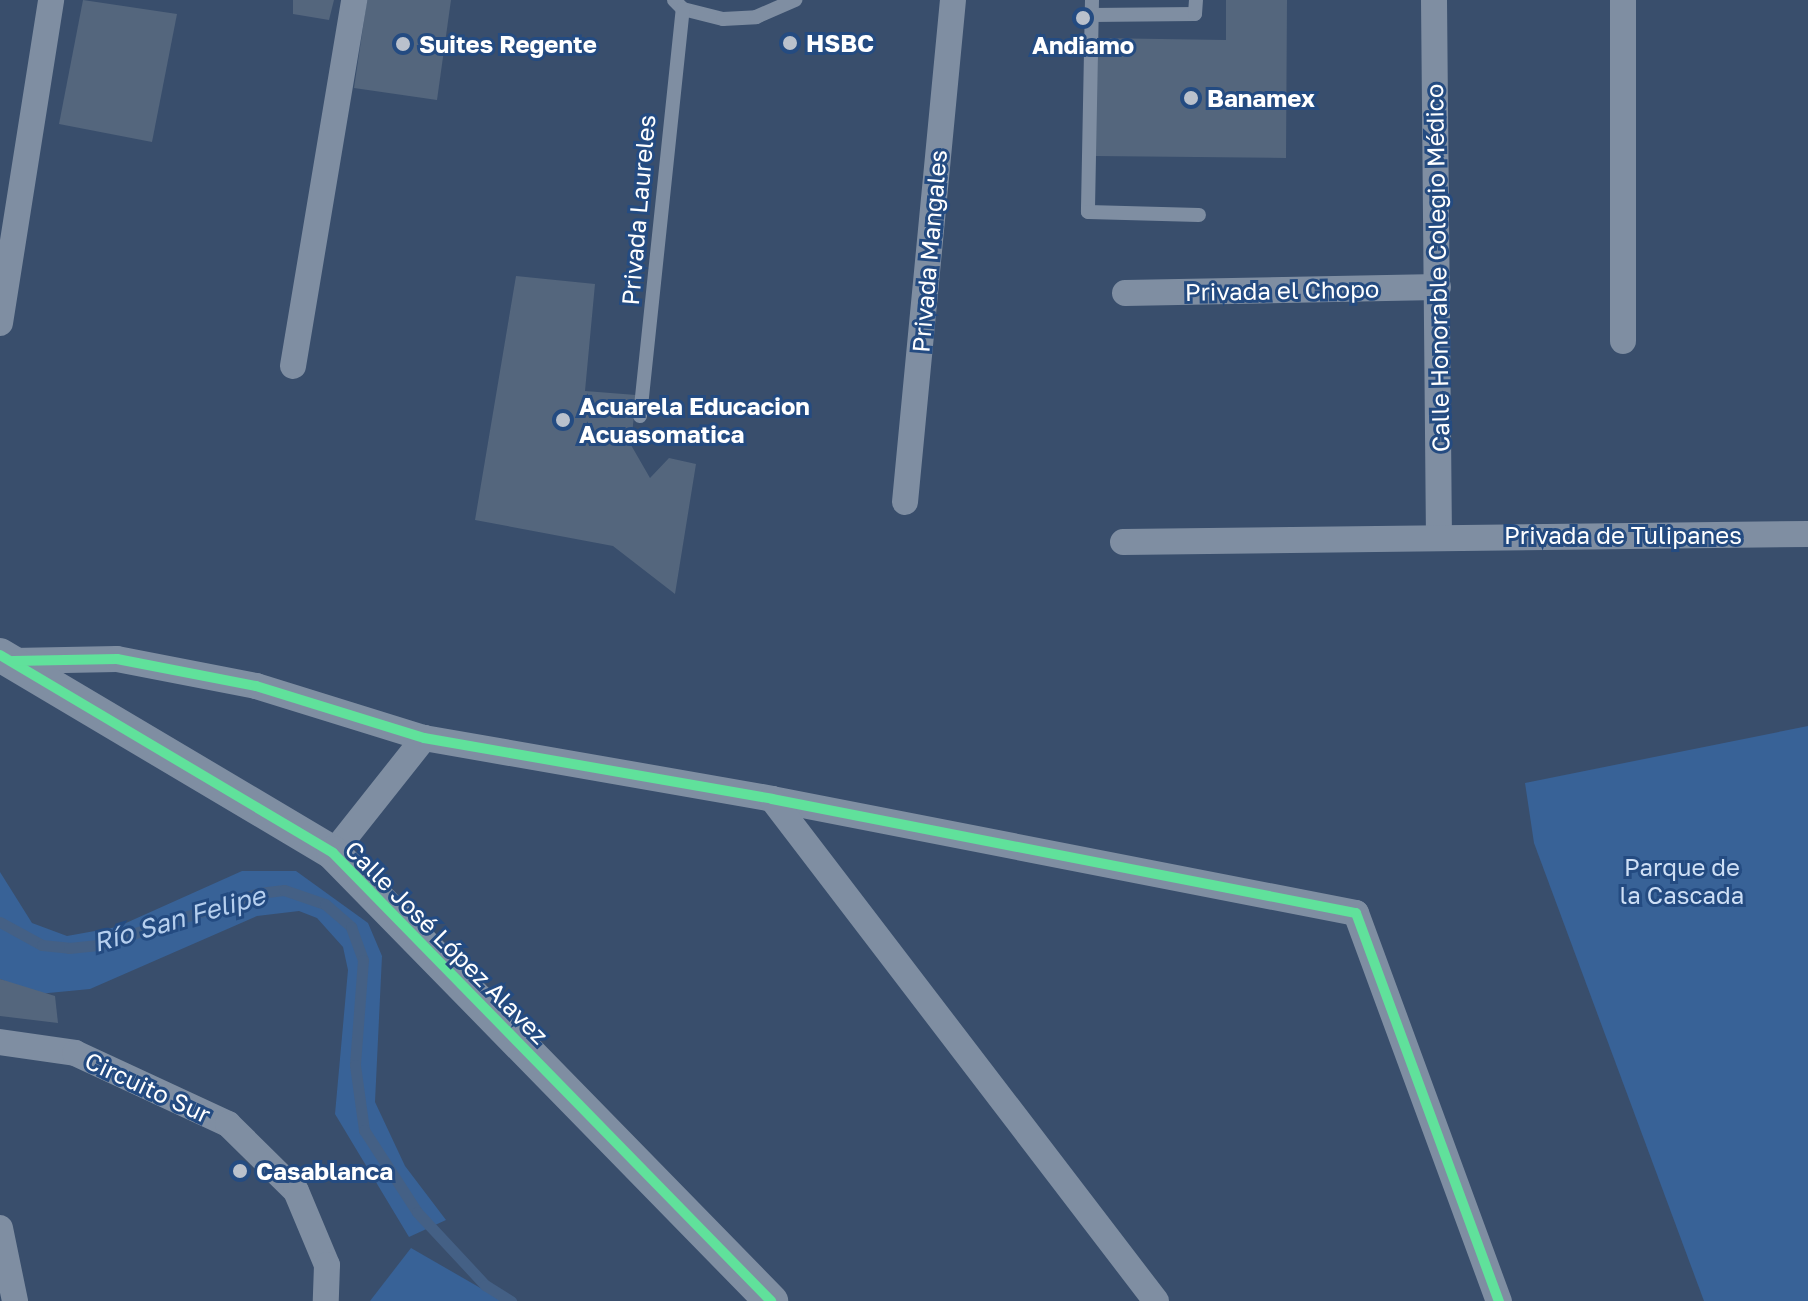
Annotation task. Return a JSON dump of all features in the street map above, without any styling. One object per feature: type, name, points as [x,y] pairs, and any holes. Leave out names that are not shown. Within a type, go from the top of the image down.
[{"type":"street","points":[[0,323],[51,0]]},
{"type":"street","points":[[293,366],[354,0]]},
{"type":"street","name":"Privada Mangales","points":[[905,502],[953,0]]},
{"type":"street","name":"Calle Honorable Colegio Médico","points":[[1434,0],[1439,536]]},
{"type":"street","points":[[1623,0],[1623,341]]},
{"type":"street","name":"Privada el Chopo","points":[[1125,293],[1438,287]]},
{"type":"street","name":"Privada de Tulipanes","points":[[1123,542],[1808,534]]},
{"type":"street","points":[[6,658],[117,659],[256,686],[424,738],[772,799],[1356,913],[1499,1301]]},
{"type":"street","name":"Calle José López Alavez","points":[[6,658],[333,853],[771,1301]]},
{"type":"street","points":[[333,853],[424,738]]},
{"type":"street","points":[[772,799],[1156,1301]]},
{"type":"street","name":"Circuito Sur","points":[[0,1042],[75,1053],[228,1124],[296,1191],[327,1265],[326,1301]]},
{"type":"street","points":[[0,1228],[15,1301]]},
{"type":"lane","points":[[678,4],[723,19],[756,17],[795,0]]},
{"type":"lane","points":[[1196,0],[1195,14],[1092,7],[1088,212],[1199,215]]},
{"type":"lane","name":"Privada Laureles","points":[[640,416],[678,4]]},
{"type":"green space","name":"Parque de la Cascada","points":[[1808,726],[1808,1301],[1704,1301],[1534,843],[1525,783]]},
{"type":"green space","points":[[242,871],[296,871],[368,923],[382,956],[375,1102],[405,1166],[446,1220],[409,1237],[335,1114],[348,970],[343,947],[317,918],[299,911],[257,916],[90,989],[38,994],[0,979],[0,872],[32,923],[67,936],[117,927]]},
{"type":"green space","points":[[411,1248],[503,1301],[370,1301]]},
{"type":"building","points":[[83,0],[177,14],[152,142],[59,124]]},
{"type":"building","points":[[293,0],[334,0],[329,20],[293,14]]},
{"type":"building","name":"Suites Regente","points":[[367,0],[451,0],[437,100],[354,88]]},
{"type":"building","name":"Banamex","points":[[1226,0],[1287,0],[1286,158],[1095,156],[1096,38],[1226,40]]},
{"type":"building","name":"Acuarela Educacion Acuasomatica","points":[[516,276],[595,284],[585,391],[636,395],[631,445],[650,478],[669,458],[696,464],[675,594],[613,546],[475,520]]},
{"type":"building","points":[[0,979],[55,996],[58,1023],[0,1016]]},
{"type":"waterway","name":"Río San Felipe","points":[[0,922],[42,945],[69,948],[98,945],[259,893],[284,890],[325,904],[351,927],[363,960],[355,1065],[364,1130],[417,1212],[485,1285],[511,1301]]},
{"type":"cycle path","points":[[0,655],[333,853],[771,1301]]},
{"type":"cycle path","points":[[13,661],[117,659],[256,686],[424,738],[772,799],[1356,913],[1499,1301]]},
{"type":"place","name":"Andiamo","points":[[1083,18]]},
{"type":"place","name":"HSBC","points":[[790,43]]},
{"type":"place","name":"Suites Regente","points":[[403,44]]},
{"type":"place","name":"Banamex","points":[[1191,98]]},
{"type":"place","name":"Acuarela Educacion Acuasomatica","points":[[563,420]]},
{"type":"place","name":"Casablanca","points":[[240,1171]]}]
